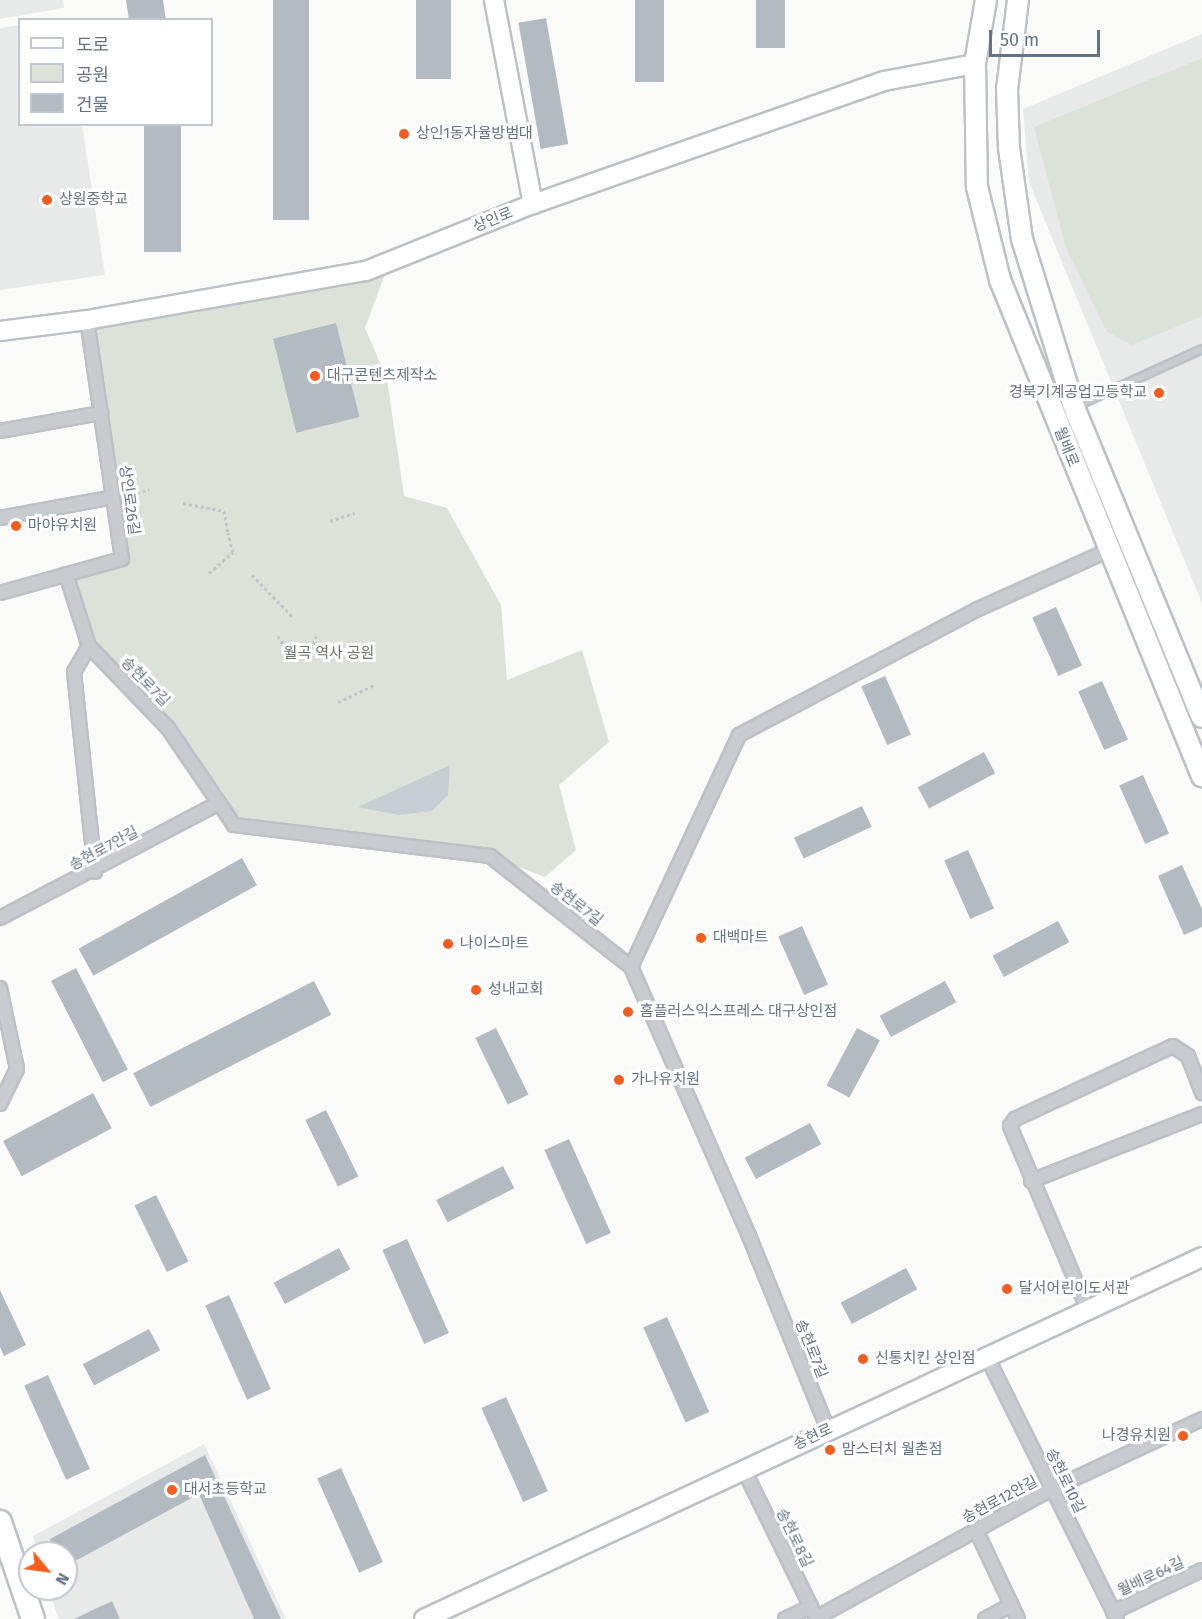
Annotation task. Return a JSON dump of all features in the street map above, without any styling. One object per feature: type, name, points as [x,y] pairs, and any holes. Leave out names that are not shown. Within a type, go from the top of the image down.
[{"type":"highway","points":[[0,1522],[33,1619]]},
{"type":"highway","points":[[0,1562],[18,1619]]},
{"type":"main road","points":[[494,0],[533,204]]},
{"type":"main road","name":"월배로","points":[[986,0],[975,64],[977,187],[1000,280],[1107,551],[1202,776]]},
{"type":"main road","name":"월배로","points":[[1018,0],[1007,89],[1009,148],[1022,239],[1074,407],[1202,717]]},
{"type":"main road","name":"상인로","points":[[0,331],[87,320],[366,271],[533,204],[884,81],[975,64]]},
{"type":"main road","name":"송현로","points":[[424,1619],[1202,1257]]},
{"type":"street","name":"상인로26길","points":[[0,593],[122,559],[87,320]]},
{"type":"street","points":[[0,431],[101,413]]},
{"type":"street","points":[[0,518],[113,497]]},
{"type":"street","points":[[631,967],[739,735],[978,609],[1107,551]]},
{"type":"street","name":"송현로7길","points":[[66,574],[89,646],[168,729],[234,825],[490,856],[631,967],[750,1238],[828,1430]]},
{"type":"street","points":[[89,646],[74,672],[95,872]]},
{"type":"street","name":"송현로7안길","points":[[0,918],[95,872],[219,803]]},
{"type":"street","points":[[0,988],[17,1069],[0,1104]]},
{"type":"street","points":[[1088,1310],[1011,1135],[1015,1119],[1173,1046],[1188,1056],[1202,1093]]},
{"type":"street","points":[[1031,1181],[1202,1114]]},
{"type":"street","name":"송현로10길","points":[[987,1357],[1115,1615]]},
{"type":"street","name":"송현로12안길","points":[[785,1619],[815,1615],[1052,1489],[1202,1419]]},
{"type":"street","name":"송현로8길","points":[[744,1470],[815,1615]]},
{"type":"street","points":[[976,1530],[1018,1619]]},
{"type":"street","name":"월배로64길","points":[[1115,1615],[1202,1570]]},
{"type":"street","points":[[985,1619],[1011,1605]]},
{"type":"lane","points":[[1074,407],[1202,349]]},
{"type":"path","points":[[113,497],[149,490]]},
{"type":"path","points":[[183,503],[224,511],[233,552],[208,573]]},
{"type":"path","points":[[330,521],[355,513]]},
{"type":"path","points":[[252,575],[294,618]]},
{"type":"path","points":[[278,636],[287,651]]},
{"type":"path","points":[[308,661],[316,636]]},
{"type":"path","points":[[338,702],[374,685]]},
{"type":"shaded area","points":[[0,0],[63,0],[64,8],[0,19]]},
{"type":"shaded area","name":"상원중학교","points":[[18,25],[18,126],[82,126],[105,275],[0,290],[0,28]]},
{"type":"shaded area","name":"경북기계공업고등학교","points":[[1202,34],[1202,603],[1029,182],[1023,109]]},
{"type":"shaded area","points":[[450,765],[448,795],[432,811],[398,815],[358,807]]},
{"type":"shaded area","name":"대서초등학교","points":[[204,1444],[286,1619],[58,1619],[53,1601],[78,1601],[78,1541],[34,1541],[33,1536]]},
{"type":"green space","name":"경북기계공업고등학교","points":[[1202,58],[1202,316],[1132,345],[1107,332],[1066,248],[1034,127]]},
{"type":"green space","name":"월곡 역사 공원","points":[[385,274],[365,328],[387,379],[404,496],[447,508],[501,605],[507,680],[582,650],[609,742],[559,785],[576,850],[545,877],[490,856],[234,825],[168,728],[89,646],[66,574],[122,559],[87,320]]},
{"type":"building","points":[[126,0],[163,0],[166,18],[129,18]]},
{"type":"building","points":[[273,0],[309,0],[309,220],[273,220]]},
{"type":"building","points":[[416,0],[451,0],[451,79],[416,79]]},
{"type":"building","points":[[635,0],[664,0],[664,82],[635,82]]},
{"type":"building","points":[[756,0],[785,0],[785,48],[756,48]]},
{"type":"building","points":[[546,18],[568,144],[541,149],[518,23]]},
{"type":"building","points":[[144,126],[181,126],[181,252],[144,252]]},
{"type":"building","name":"대구콘텐츠제작소","points":[[336,323],[359,417],[296,433],[273,339]]},
{"type":"building","points":[[1056,607],[1082,665],[1058,676],[1032,618]]},
{"type":"building","points":[[885,676],[911,734],[887,745],[861,687]]},
{"type":"building","points":[[1102,681],[1128,739],[1104,750],[1078,692]]},
{"type":"building","points":[[984,752],[995,773],[929,808],[918,787]]},
{"type":"building","points":[[1143,775],[1169,833],[1145,844],[1119,786]]},
{"type":"building","points":[[862,806],[872,827],[804,859],[794,838]]},
{"type":"building","points":[[968,850],[994,908],[970,919],[944,861]]},
{"type":"building","points":[[242,858],[257,885],[93,976],[78,949]]},
{"type":"building","points":[[1182,865],[1202,909],[1202,927],[1184,935],[1158,876]]},
{"type":"building","points":[[1058,921],[1069,942],[1004,977],[993,956]]},
{"type":"building","points":[[802,926],[828,984],[804,995],[778,937]]},
{"type":"building","points":[[76,968],[128,1070],[103,1082],[51,981]]},
{"type":"building","points":[[314,981],[331,1015],[150,1107],[133,1073]]},
{"type":"building","points":[[945,981],[956,1002],[891,1037],[880,1016]]},
{"type":"building","points":[[496,1028],[528,1095],[508,1105],[475,1038]]},
{"type":"building","points":[[857,1028],[880,1040],[849,1098],[826,1085]]},
{"type":"building","points":[[93,1093],[112,1128],[22,1176],[3,1141]]},
{"type":"building","points":[[326,1110],[358,1177],[338,1187],[305,1120]]},
{"type":"building","points":[[810,1123],[821,1144],[756,1179],[745,1158]]},
{"type":"building","points":[[569,1139],[611,1233],[586,1244],[544,1150]]},
{"type":"building","points":[[503,1166],[514,1188],[448,1222],[436,1200]]},
{"type":"building","points":[[156,1195],[188,1262],[167,1272],[134,1206]]},
{"type":"building","points":[[407,1239],[449,1333],[424,1344],[382,1250]]},
{"type":"building","points":[[339,1248],[350,1269],[285,1304],[274,1283]]},
{"type":"building","points":[[906,1268],[917,1289],[852,1324],[841,1303]]},
{"type":"building","points":[[0,1290],[26,1345],[4,1356],[0,1347]]},
{"type":"building","points":[[229,1295],[271,1389],[247,1400],[205,1306]]},
{"type":"building","points":[[667,1317],[709,1412],[686,1423],[643,1328]]},
{"type":"building","points":[[149,1329],[160,1350],[94,1385],[83,1364]]},
{"type":"building","points":[[48,1375],[90,1469],[66,1480],[24,1386]]},
{"type":"building","points":[[506,1397],[548,1491],[523,1502],[481,1408]]},
{"type":"building","points":[[205,1455],[281,1619],[254,1619],[199,1494],[78,1560],[78,1541],[51,1541],[50,1539]]},
{"type":"building","points":[[341,1468],[383,1562],[359,1573],[317,1479]]},
{"type":"building","points":[[112,1601],[120,1619],[74,1619]]},
{"type":"place","name":"상인1동자율방범대","points":[[404,134]]},
{"type":"place","name":"상원중학교","points":[[47,200]]},
{"type":"place","name":"대구콘텐츠제작소","points":[[315,376]]},
{"type":"place","name":"경북기계공업고등학교","points":[[1159,393]]},
{"type":"place","name":"마야유치원","points":[[16,526]]},
{"type":"place","name":"대백마트","points":[[701,938]]},
{"type":"place","name":"나이스마트","points":[[448,944]]},
{"type":"place","name":"성내교회","points":[[476,990]]},
{"type":"place","name":"홈플러스익스프레스 대구상인점","points":[[628,1012]]},
{"type":"place","name":"가나유치원","points":[[619,1080]]},
{"type":"place","name":"달서어린이도서관","points":[[1007,1289]]},
{"type":"place","name":"신통치킨 상인점","points":[[863,1359]]},
{"type":"place","name":"나경유치원","points":[[1183,1436]]},
{"type":"place","name":"맘스터치 월촌점","points":[[830,1450]]},
{"type":"place","name":"대서초등학교","points":[[172,1490]]}]
